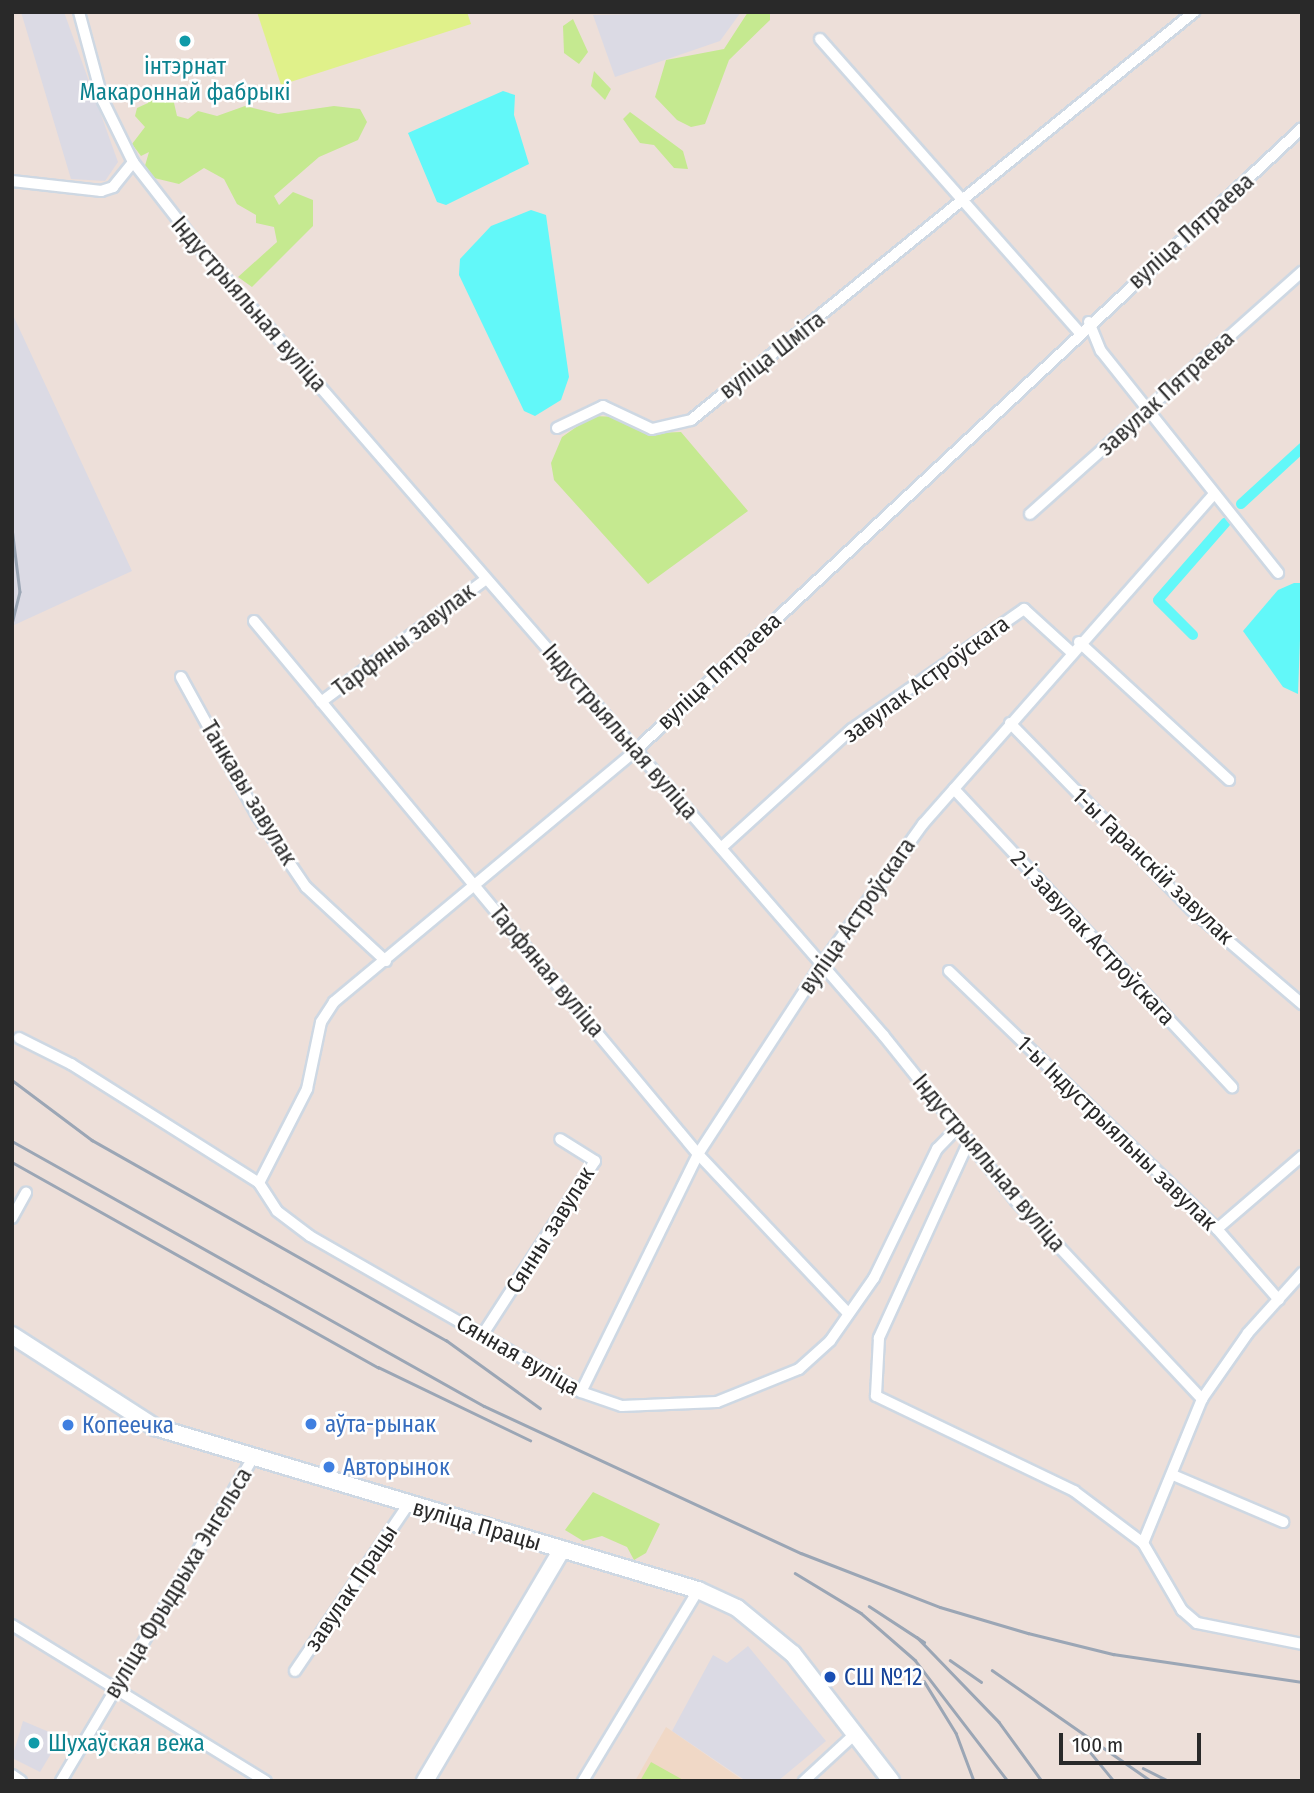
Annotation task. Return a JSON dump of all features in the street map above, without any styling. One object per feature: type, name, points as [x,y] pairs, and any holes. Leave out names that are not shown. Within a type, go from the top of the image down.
[{"type":"main road","name":"вуліца Працы","points":[[12,1335],[155,1427],[698,1590],[764,1625],[856,1733],[891,1781]]},
{"type":"main road","points":[[425,1781],[562,1549]]},
{"type":"street","name":"Індустрыяльная вуліца","points":[[79,12],[103,101],[133,162],[486,579],[822,964],[1071,1262],[1202,1399]]},
{"type":"street","name":"вуліца Шміта","points":[[557,428],[603,406],[652,429],[691,420],[1194,12]]},
{"type":"street","points":[[820,38],[1079,332]]},
{"type":"street","name":"вуліца Пятраева","points":[[259,1183],[307,1089],[321,1022],[334,1002],[636,750],[1089,322],[1302,128]]},
{"type":"street","points":[[12,181],[101,191],[113,187],[133,162]]},
{"type":"street","name":"завулак Пятраева","points":[[1030,514],[1302,272]]},
{"type":"street","points":[[1089,322],[1101,351],[1213,495],[1278,573]]},
{"type":"street","name":"вуліца Астроўскага","points":[[582,1392],[698,1154],[822,964],[954,789],[1070,651],[1213,495]]},
{"type":"street","name":"Тарфяны завулак","points":[[321,702],[486,579]]},
{"type":"street","name":"завулак Астроўскага","points":[[720,848],[852,729],[1024,609],[1070,651]]},
{"type":"street","name":"Тарфяная вуліца","points":[[254,621],[698,1154],[848,1313]]},
{"type":"street","points":[[1079,642],[1229,780]]},
{"type":"street","name":"Танкавы завулак","points":[[181,677],[257,815],[306,887],[386,961]]},
{"type":"street","name":"1-ы Гаранскій завулак","points":[[1010,723],[1192,910],[1302,1004]]},
{"type":"street","name":"2-і завулак Астроўскага","points":[[954,789],[1232,1087]]},
{"type":"street","name":"1-ы Індустрыяльны завулак","points":[[949,971],[1217,1230],[1279,1300]]},
{"type":"street","name":"Сянная вуліца","points":[[19,1038],[71,1064],[259,1183],[276,1211],[310,1236],[582,1392],[622,1406],[660,1409],[741,1395],[799,1369],[848,1313],[874,1278],[937,1149],[958,1127]]},
{"type":"street","name":"Сянны завулак","points":[[484,1334],[595,1161],[559,1139]]},
{"type":"street","points":[[969,1141],[879,1338],[876,1396],[1074,1491],[1143,1542],[1182,1610],[1197,1623],[1302,1644]]},
{"type":"street","points":[[1217,1230],[1302,1156]]},
{"type":"street","points":[[12,1217],[26,1193]]},
{"type":"street","points":[[1143,1542],[1173,1475],[1202,1399],[1302,1273]]},
{"type":"street","name":"вуліца Фрыдрыха Энгельса","points":[[61,1781],[253,1458]]},
{"type":"street","points":[[1173,1475],[1283,1522]]},
{"type":"street","name":"завулак Працы","points":[[295,1671],[408,1505]]},
{"type":"street","points":[[583,1781],[698,1590]]},
{"type":"street","points":[[12,1625],[266,1781]]},
{"type":"street","points":[[804,1781],[856,1733]]},
{"type":"street","points":[[12,1775],[21,1781]]},
{"type":"shaded area","points":[[21,12],[64,12],[118,162],[105,181],[71,179]]},
{"type":"shaded area","points":[[741,12],[720,41],[615,77],[593,15]]},
{"type":"shaded area","points":[[12,313],[132,571],[12,626]]},
{"type":"shaded area","points":[[748,1646],[826,1741],[778,1781],[746,1781],[672,1731],[713,1655],[727,1663]]},
{"type":"shaded area","points":[[23,1721],[61,1737],[40,1772],[12,1758]]},
{"type":"shaded area","points":[[666,1727],[744,1781],[635,1781]]},
{"type":"green space","points":[[257,12],[467,12],[471,24],[281,85]]},
{"type":"green space","points":[[748,12],[770,12],[770,20],[729,60],[705,124],[691,127],[677,120],[655,97],[666,60],[724,49]]},
{"type":"green space","points":[[573,19],[588,52],[579,64],[564,53],[563,26]]},
{"type":"green space","points":[[594,71],[611,89],[605,100],[591,86]]},
{"type":"green space","points":[[160,86],[172,94],[177,116],[188,119],[198,111],[217,116],[245,106],[278,114],[334,106],[360,109],[367,122],[358,140],[319,157],[274,196],[279,205],[293,192],[313,200],[313,226],[252,287],[238,277],[277,242],[274,227],[256,223],[256,215],[237,204],[224,179],[204,168],[179,184],[150,177],[144,169],[149,152],[141,156],[132,144],[145,127],[135,116],[137,108],[148,103],[147,89]]},
{"type":"green space","points":[[630,112],[683,151],[688,169],[674,168],[654,145],[640,143],[623,119]]},
{"type":"green space","points":[[592,416],[619,417],[656,433],[681,432],[748,511],[648,584],[554,480],[551,463],[562,437]]},
{"type":"green space","points":[[593,1492],[660,1524],[646,1553],[634,1560],[627,1547],[602,1536],[583,1541],[565,1530]]},
{"type":"green space","points":[[651,1762],[685,1781],[640,1781]]},
{"type":"water","points":[[503,91],[515,95],[514,115],[529,164],[446,205],[437,202],[408,133]]},
{"type":"water","points":[[531,210],[546,215],[569,377],[561,400],[535,416],[524,411],[459,275],[460,259],[491,226]]},
{"type":"water","points":[[1294,583],[1302,583],[1298,694],[1283,687],[1243,631],[1278,590]]},
{"type":"waterway","points":[[1241,504],[1302,448]]},
{"type":"waterway","points":[[1193,635],[1158,600],[1226,522]]},
{"type":"railway","points":[[12,528],[20,592],[12,625]]},
{"type":"railway","points":[[12,1080],[92,1140],[446,1340],[540,1408]]},
{"type":"railway","points":[[12,1141],[484,1406],[801,1553],[940,1607],[1028,1633],[1113,1654],[1302,1682]]},
{"type":"railway","points":[[12,1162],[378,1367],[530,1440]]},
{"type":"railway","points":[[795,1573],[861,1613],[915,1660],[1008,1781]]},
{"type":"railway","points":[[869,1606],[924,1642]]},
{"type":"railway","points":[[917,1637],[999,1722],[1042,1781]]},
{"type":"railway","points":[[950,1660],[981,1682]]},
{"type":"railway","points":[[992,1670],[1151,1781]]},
{"type":"railway","points":[[924,1681],[956,1733],[974,1781]]},
{"type":"railway","points":[[1077,1736],[1114,1781]]},
{"type":"railway","points":[[1143,1768],[1168,1781]]},
{"type":"place","name":"інтэрнат Макароннай фабрыкі","points":[[185,41]]},
{"type":"place","name":"аўта-рынак","points":[[311,1424]]},
{"type":"place","name":"Копеечка","points":[[68,1425]]},
{"type":"place","name":"Авторынок","points":[[329,1467]]},
{"type":"place","name":"СШ №12","points":[[830,1677]]},
{"type":"place","name":"Шухаўская вежа","points":[[34,1743]]}]
